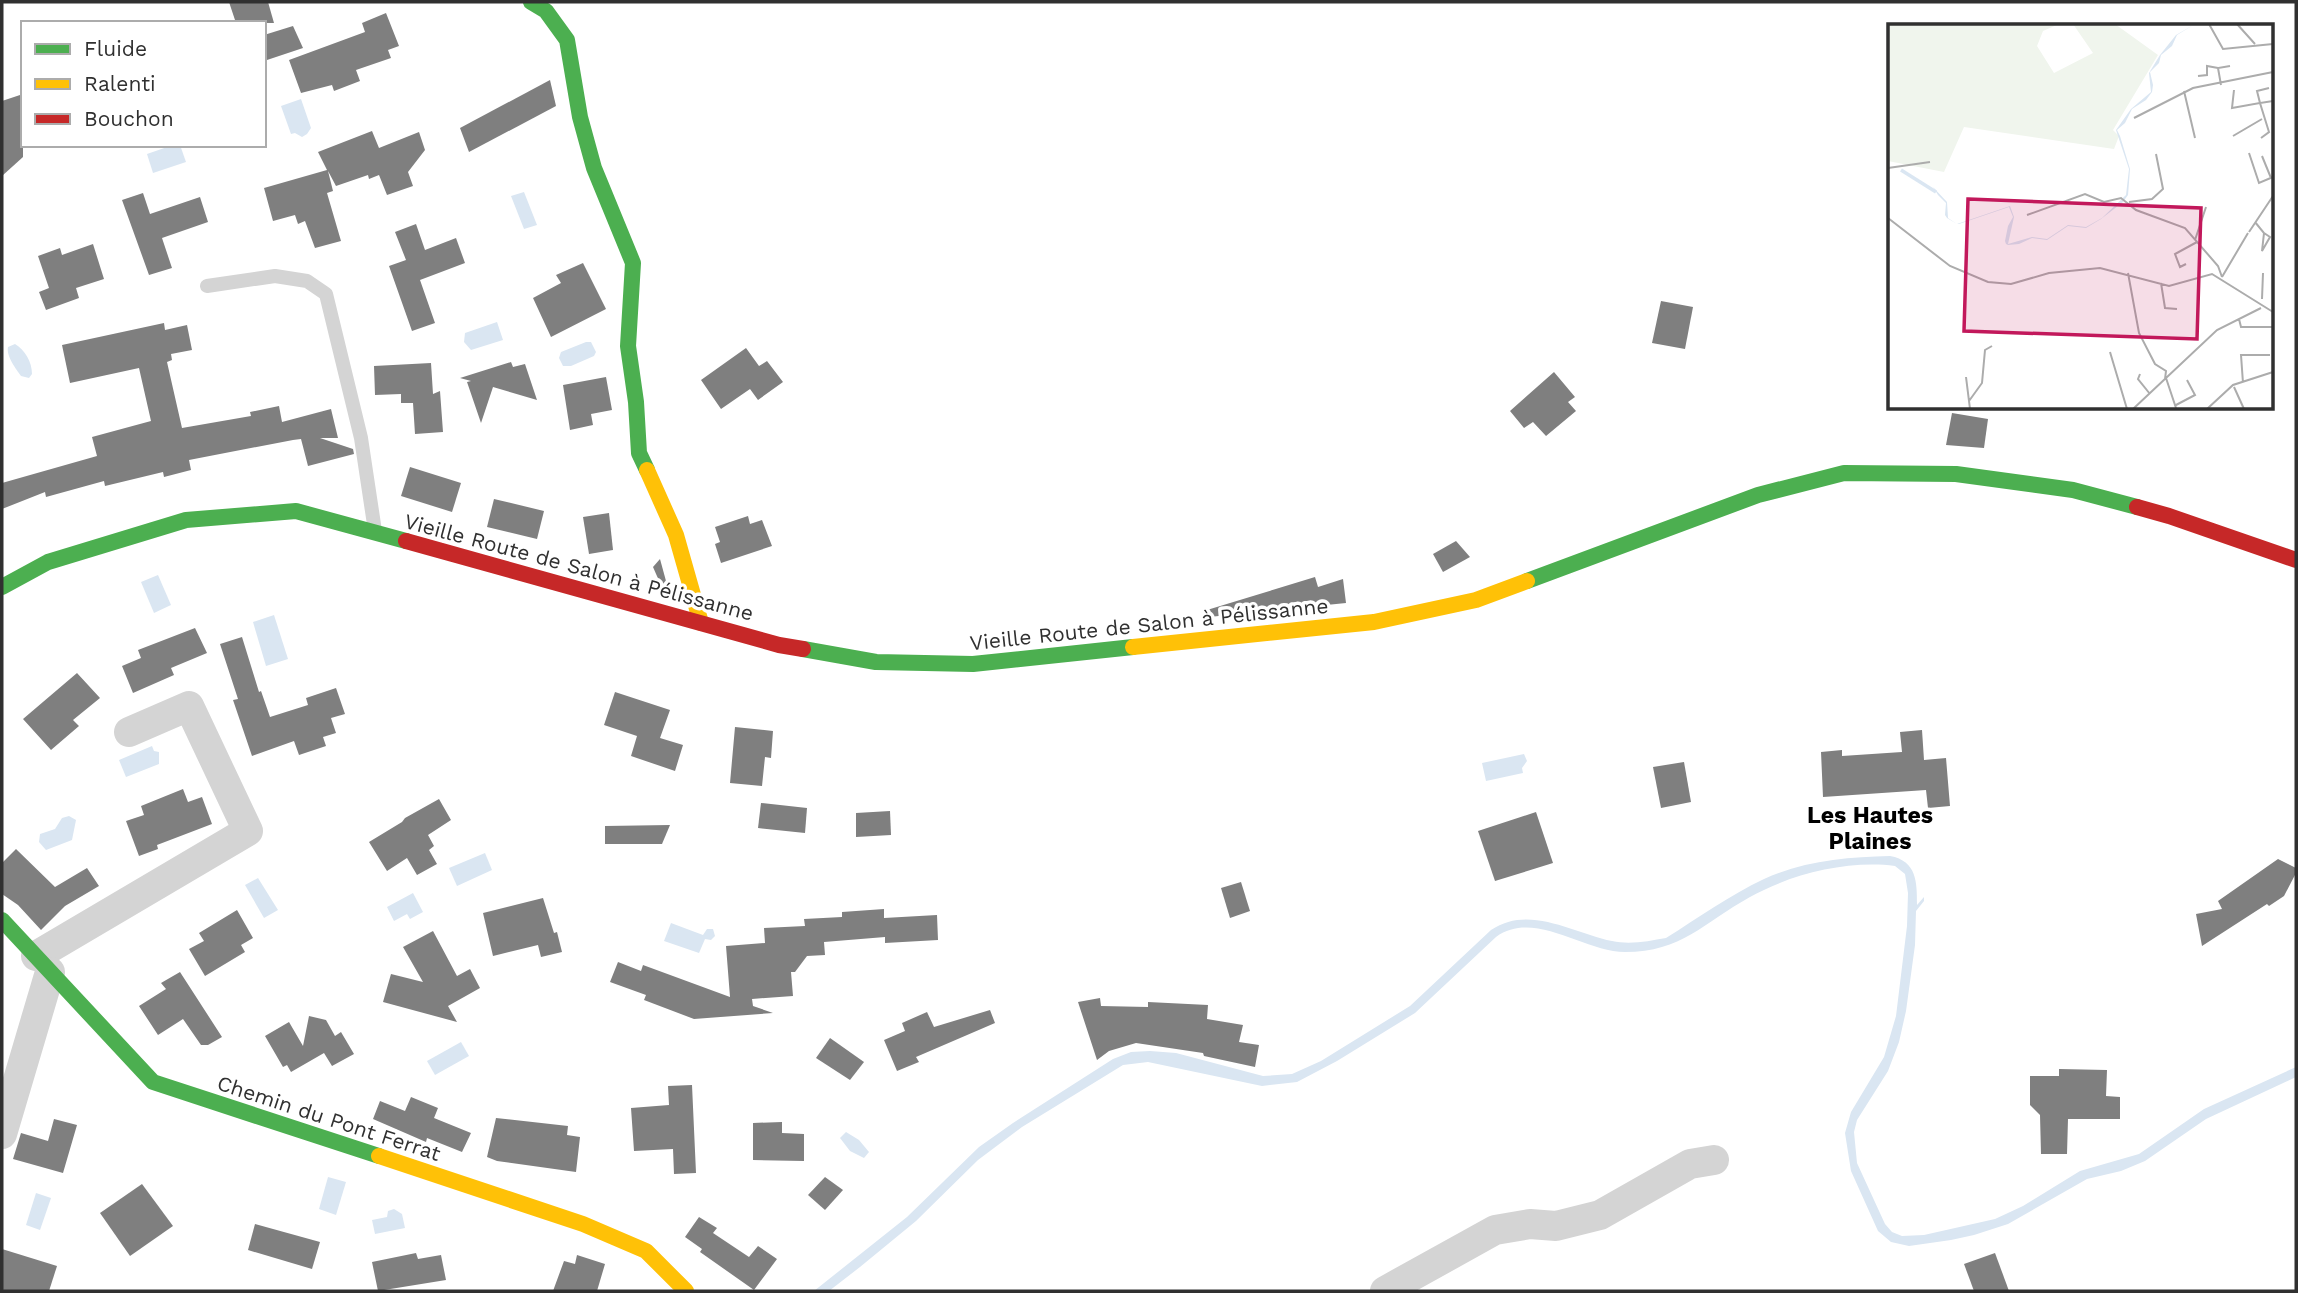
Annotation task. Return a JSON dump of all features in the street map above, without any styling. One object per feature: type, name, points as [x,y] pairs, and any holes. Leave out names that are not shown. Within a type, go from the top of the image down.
[{"type":"street","points":[[531,2],[546,11],[568,40],[580,117],[594,168],[633,263],[628,346],[636,402],[639,453],[676,535],[701,623]]},
{"type":"street","name":"Vieille Route de Salon à Pélissanne","points":[[2,587],[48,562],[186,520],[296,511],[779,645],[876,662],[973,664],[1374,622],[1476,600],[1758,495],[1844,473],[1956,474],[2073,489],[2169,516],[2296,560]]},
{"type":"street","points":[[2,1134],[43,964],[248,831],[189,706],[129,732]]},
{"type":"street","name":"Chemin du Pont Ferrat","points":[[2,920],[153,1082],[583,1224],[646,1251],[685,1291]]},
{"type":"street","points":[[1385,1291],[1495,1230],[1530,1224],[1556,1226],[1600,1215],[1690,1164],[1714,1160]]},
{"type":"lane","points":[[207,286],[275,276],[307,281],[326,294],[361,438],[375,533]]},
{"type":"shaded area","points":[[301,99],[311,128],[302,137],[291,134],[281,106]]},
{"type":"shaded area","points":[[167,147],[181,147],[186,162],[153,173],[147,154]]},
{"type":"shaded area","points":[[524,192],[537,225],[524,229],[511,196]]},
{"type":"shaded area","points":[[497,322],[503,340],[471,350],[464,342],[465,333]]},
{"type":"shaded area","points":[[591,342],[596,352],[594,356],[571,366],[563,366],[559,358],[561,352]]},
{"type":"shaded area","points":[[15,344],[29,361],[32,374],[29,378],[21,376],[10,358],[8,347]]},
{"type":"shaded area","points":[[158,575],[171,605],[154,613],[141,582]]},
{"type":"shaded area","points":[[274,615],[288,659],[266,666],[253,622]]},
{"type":"shaded area","points":[[152,746],[154,751],[159,752],[159,764],[126,777],[119,760]]},
{"type":"shaded area","points":[[1524,754],[1527,761],[1522,768],[1523,773],[1486,781],[1482,763]]},
{"type":"shaded area","points":[[69,816],[76,820],[72,840],[46,850],[39,842],[40,834],[55,829],[62,818]]},
{"type":"shaded area","points":[[485,853],[492,870],[457,886],[449,868]]},
{"type":"shaded area","points":[[1890,856],[1906,863],[1910,868],[1916,881],[1917,905],[1924,897],[1924,901],[1916,911],[1915,945],[1899,1042],[1888,1071],[1857,1120],[1854,1132],[1857,1163],[1885,1224],[1892,1232],[1902,1236],[1924,1235],[1995,1219],[2023,1206],[2080,1171],[2139,1154],[2204,1109],[2296,1067],[2296,1077],[2206,1119],[2145,1161],[2121,1171],[2087,1179],[2008,1224],[1951,1240],[1909,1246],[1891,1242],[1878,1231],[1851,1171],[1845,1133],[1851,1112],[1884,1057],[1896,1016],[1907,926],[1908,893],[1905,874],[1895,866],[1839,867],[1766,889],[1691,934],[1662,947],[1645,951],[1609,950],[1543,929],[1511,930],[1496,937],[1415,1013],[1297,1082],[1262,1086],[1148,1062],[1123,1065],[1022,1127],[978,1160],[916,1221],[860,1267],[829,1291],[814,1291],[907,1217],[979,1147],[1113,1059],[1131,1052],[1176,1053],[1263,1076],[1292,1074],[1321,1061],[1410,1006],[1491,930],[1506,923],[1536,920],[1619,942],[1666,938],[1739,892],[1779,873],[1826,861]]},
{"type":"shaded area","points":[[258,878],[278,910],[264,918],[245,885]]},
{"type":"shaded area","points":[[413,893],[423,912],[410,919],[407,914],[394,921],[387,907]]},
{"type":"shaded area","points":[[671,923],[703,935],[707,929],[713,929],[715,936],[711,940],[705,939],[699,953],[664,941]]},
{"type":"shaded area","points":[[461,1042],[469,1056],[435,1075],[427,1061]]},
{"type":"shaded area","points":[[846,1132],[859,1140],[869,1152],[864,1158],[850,1151],[840,1138]]},
{"type":"shaded area","points":[[328,1177],[346,1182],[336,1215],[319,1209]]},
{"type":"shaded area","points":[[36,1193],[51,1198],[40,1230],[26,1225]]},
{"type":"shaded area","points":[[394,1209],[402,1214],[405,1228],[375,1234],[372,1220],[387,1217],[388,1211]]},
{"type":"building","points":[[229,2],[268,2],[274,23],[266,21],[235,21]]},
{"type":"building","points":[[386,13],[399,46],[388,50],[391,58],[356,70],[360,81],[334,91],[332,85],[301,93],[289,60],[365,32],[362,23]]},
{"type":"building","points":[[293,26],[303,48],[266,60],[266,34]]},
{"type":"building","points":[[550,80],[556,106],[469,152],[460,128]]},
{"type":"building","points":[[21,95],[23,157],[2,176],[2,101]]},
{"type":"building","points":[[372,131],[379,148],[419,132],[425,150],[408,172],[413,186],[387,195],[379,175],[369,179],[368,175],[336,186],[328,171],[333,191],[327,193],[341,241],[315,248],[305,221],[298,224],[295,215],[273,221],[264,188],[327,170],[318,152]]},
{"type":"building","points":[[143,193],[150,214],[200,197],[208,222],[162,238],[172,268],[149,275],[122,200]]},
{"type":"building","points":[[416,224],[425,250],[456,238],[465,263],[420,280],[435,323],[412,331],[389,266],[406,260],[395,232]]},
{"type":"building","points":[[93,244],[104,279],[76,288],[79,298],[46,310],[39,292],[49,288],[38,256],[60,248],[62,255]]},
{"type":"building","points":[[583,263],[606,309],[551,337],[533,298],[561,283],[556,275]]},
{"type":"building","points":[[1661,301],[1693,307],[1685,349],[1652,343]]},
{"type":"building","points":[[164,323],[165,330],[187,325],[192,350],[171,354],[172,360],[167,362],[182,428],[251,416],[250,412],[279,406],[282,422],[331,409],[338,438],[320,438],[353,449],[354,454],[308,466],[301,439],[293,440],[189,460],[191,470],[164,477],[163,472],[105,486],[104,481],[46,497],[45,492],[2,509],[2,483],[97,456],[92,437],[151,421],[139,368],[70,383],[62,345]]},
{"type":"building","points":[[746,348],[759,366],[767,361],[783,382],[758,400],[750,389],[721,409],[701,380]]},
{"type":"building","points":[[511,362],[513,367],[525,364],[537,400],[493,387],[481,423],[467,382],[471,381],[460,378]]},
{"type":"building","points":[[431,363],[433,394],[440,391],[443,432],[415,434],[413,403],[401,403],[401,394],[375,395],[374,366]]},
{"type":"building","points":[[1554,372],[1575,397],[1568,402],[1576,411],[1546,436],[1533,422],[1524,428],[1510,411]]},
{"type":"building","points":[[606,377],[612,410],[591,414],[593,425],[570,430],[563,385]]},
{"type":"building","points":[[1952,413],[1988,419],[1984,448],[1946,445]]},
{"type":"building","points":[[410,467],[461,483],[452,512],[401,496]]},
{"type":"building","points":[[494,499],[544,511],[537,539],[487,527]]},
{"type":"building","points":[[609,513],[613,550],[589,554],[583,517]]},
{"type":"building","points":[[748,516],[750,524],[762,520],[772,546],[721,563],[715,544],[720,542],[715,527]]},
{"type":"building","points":[[1456,541],[1470,557],[1443,572],[1433,554]]},
{"type":"building","points":[[660,559],[669,592],[663,590],[653,567]]},
{"type":"building","points":[[1315,577],[1318,587],[1343,579],[1346,603],[1209,617],[1207,610]]},
{"type":"building","points":[[195,628],[207,653],[171,668],[174,675],[133,693],[122,666],[141,658],[138,650]]},
{"type":"building","points":[[242,637],[259,692],[261,691],[270,717],[308,705],[306,698],[336,688],[345,714],[331,718],[336,733],[323,737],[326,746],[299,755],[294,741],[252,756],[233,700],[238,699],[220,644]]},
{"type":"building","points":[[77,673],[100,698],[73,720],[79,726],[51,750],[23,719]]},
{"type":"building","points":[[615,692],[670,710],[660,738],[683,745],[675,771],[631,756],[637,736],[604,725]]},
{"type":"building","points":[[735,727],[773,731],[771,758],[765,757],[762,786],[730,783]]},
{"type":"building","points":[[1922,730],[1924,760],[1946,758],[1950,806],[1928,808],[1926,790],[1823,797],[1821,752],[1842,750],[1842,756],[1902,752],[1900,732]]},
{"type":"building","points":[[1684,762],[1691,802],[1661,808],[1653,767]]},
{"type":"building","points":[[183,789],[188,802],[202,797],[212,824],[157,845],[158,849],[139,856],[126,821],[144,815],[141,806]]},
{"type":"building","points":[[439,799],[451,820],[428,835],[434,846],[429,850],[437,864],[417,875],[407,858],[387,871],[369,842]]},
{"type":"building","points":[[761,803],[807,808],[805,833],[758,828]]},
{"type":"building","points":[[890,811],[891,835],[856,837],[856,813]]},
{"type":"building","points":[[1536,812],[1553,863],[1495,881],[1478,831]]},
{"type":"building","points":[[670,825],[662,844],[605,844],[605,826]]},
{"type":"building","points":[[16,849],[55,887],[87,868],[99,886],[65,906],[41,930],[18,905],[2,894],[2,863]]},
{"type":"building","points":[[2278,859],[2296,868],[2284,896],[2202,946],[2196,914],[2222,909],[2218,901]]},
{"type":"building","points":[[1241,882],[1250,911],[1230,918],[1221,888]]},
{"type":"building","points":[[543,898],[562,952],[541,957],[538,945],[493,956],[483,913]]},
{"type":"building","points":[[884,909],[884,918],[937,915],[938,940],[885,943],[885,937],[824,942],[825,955],[807,956],[795,972],[791,972],[793,996],[752,999],[753,1006],[773,1013],[694,1019],[644,1000],[646,995],[610,982],[618,962],[641,971],[643,965],[730,997],[726,946],[765,943],[764,928],[805,926],[804,919],[842,917],[842,912]]},
{"type":"building","points":[[237,910],[253,938],[241,945],[245,952],[205,976],[189,949],[204,941],[199,933]]},
{"type":"building","points":[[433,931],[457,976],[470,969],[480,988],[448,1006],[457,1022],[383,1002],[391,974],[423,982],[403,947]]},
{"type":"building","points":[[180,972],[222,1037],[208,1045],[201,1045],[183,1019],[158,1035],[139,1006],[166,989],[161,983]]},
{"type":"building","points":[[1100,998],[1101,1006],[1148,1007],[1148,1002],[1208,1005],[1207,1019],[1243,1025],[1239,1042],[1259,1045],[1255,1067],[1204,1056],[1203,1053],[1136,1043],[1109,1051],[1097,1060],[1078,1002]]},
{"type":"building","points":[[990,1010],[995,1023],[916,1057],[919,1062],[897,1071],[884,1040],[905,1031],[902,1023],[927,1012],[934,1027]]},
{"type":"building","points":[[309,1016],[326,1020],[335,1036],[341,1032],[354,1054],[332,1066],[324,1053],[291,1072],[287,1065],[283,1067],[265,1036],[289,1022],[303,1046]]},
{"type":"building","points":[[830,1038],[864,1062],[850,1080],[816,1058]]},
{"type":"building","points":[[2059,1069],[2107,1070],[2106,1096],[2120,1097],[2120,1119],[2068,1119],[2067,1154],[2041,1154],[2040,1115],[2030,1105],[2030,1076],[2059,1076]]},
{"type":"building","points":[[692,1085],[696,1173],[674,1174],[673,1149],[634,1151],[631,1108],[669,1105],[668,1086]]},
{"type":"building","points":[[411,1097],[438,1108],[434,1118],[471,1133],[462,1152],[427,1138],[426,1142],[373,1119],[380,1101],[405,1111]]},
{"type":"building","points":[[496,1118],[568,1126],[567,1135],[580,1137],[576,1172],[497,1161],[487,1157]]},
{"type":"building","points":[[54,1119],[77,1125],[63,1173],[13,1159],[21,1133],[48,1141]]},
{"type":"building","points":[[782,1122],[782,1133],[804,1134],[804,1161],[753,1160],[753,1123]]},
{"type":"building","points":[[825,1177],[843,1190],[825,1210],[808,1195]]},
{"type":"building","points":[[142,1184],[173,1226],[130,1256],[100,1213]]},
{"type":"building","points":[[699,1217],[717,1228],[713,1233],[749,1257],[758,1246],[777,1259],[754,1290],[700,1252],[702,1249],[685,1237]]},
{"type":"building","points":[[255,1224],[320,1242],[312,1269],[248,1250]]},
{"type":"building","points":[[2,1249],[57,1266],[49,1291],[2,1291]]},
{"type":"building","points":[[416,1253],[418,1259],[441,1255],[446,1280],[378,1291],[372,1262]]},
{"type":"building","points":[[1995,1253],[2009,1291],[1974,1291],[1964,1264]]},
{"type":"building","points":[[577,1255],[605,1264],[597,1291],[553,1291],[564,1261],[575,1264]]},
{"type":"traffic: fast","points":[[531,2],[546,11],[567,40],[580,117],[594,168],[633,263],[628,346],[636,402],[639,453],[647,470]]},
{"type":"traffic: fast","points":[[1527,581],[1758,495],[1844,473],[1956,474],[2073,490],[2137,507]]},
{"type":"traffic: fast","points":[[2,587],[48,562],[186,520],[296,511],[406,541]]},
{"type":"traffic: fast","points":[[803,649],[876,662],[973,664],[1133,647]]},
{"type":"traffic: fast","points":[[2,920],[153,1082],[379,1156]]},
{"type":"traffic: slow","points":[[647,470],[676,535],[701,623]]},
{"type":"traffic: slow","points":[[1133,647],[1374,622],[1476,600],[1527,581]]},
{"type":"traffic: slow","points":[[379,1156],[583,1224],[646,1251],[686,1291]]},
{"type":"traffic: jam","points":[[2137,507],[2296,560]]},
{"type":"traffic: jam","points":[[406,541],[779,645],[803,649]]},
{"type":"district","name":"Les Hautes Plaines","points":[[1870,828]]}]
